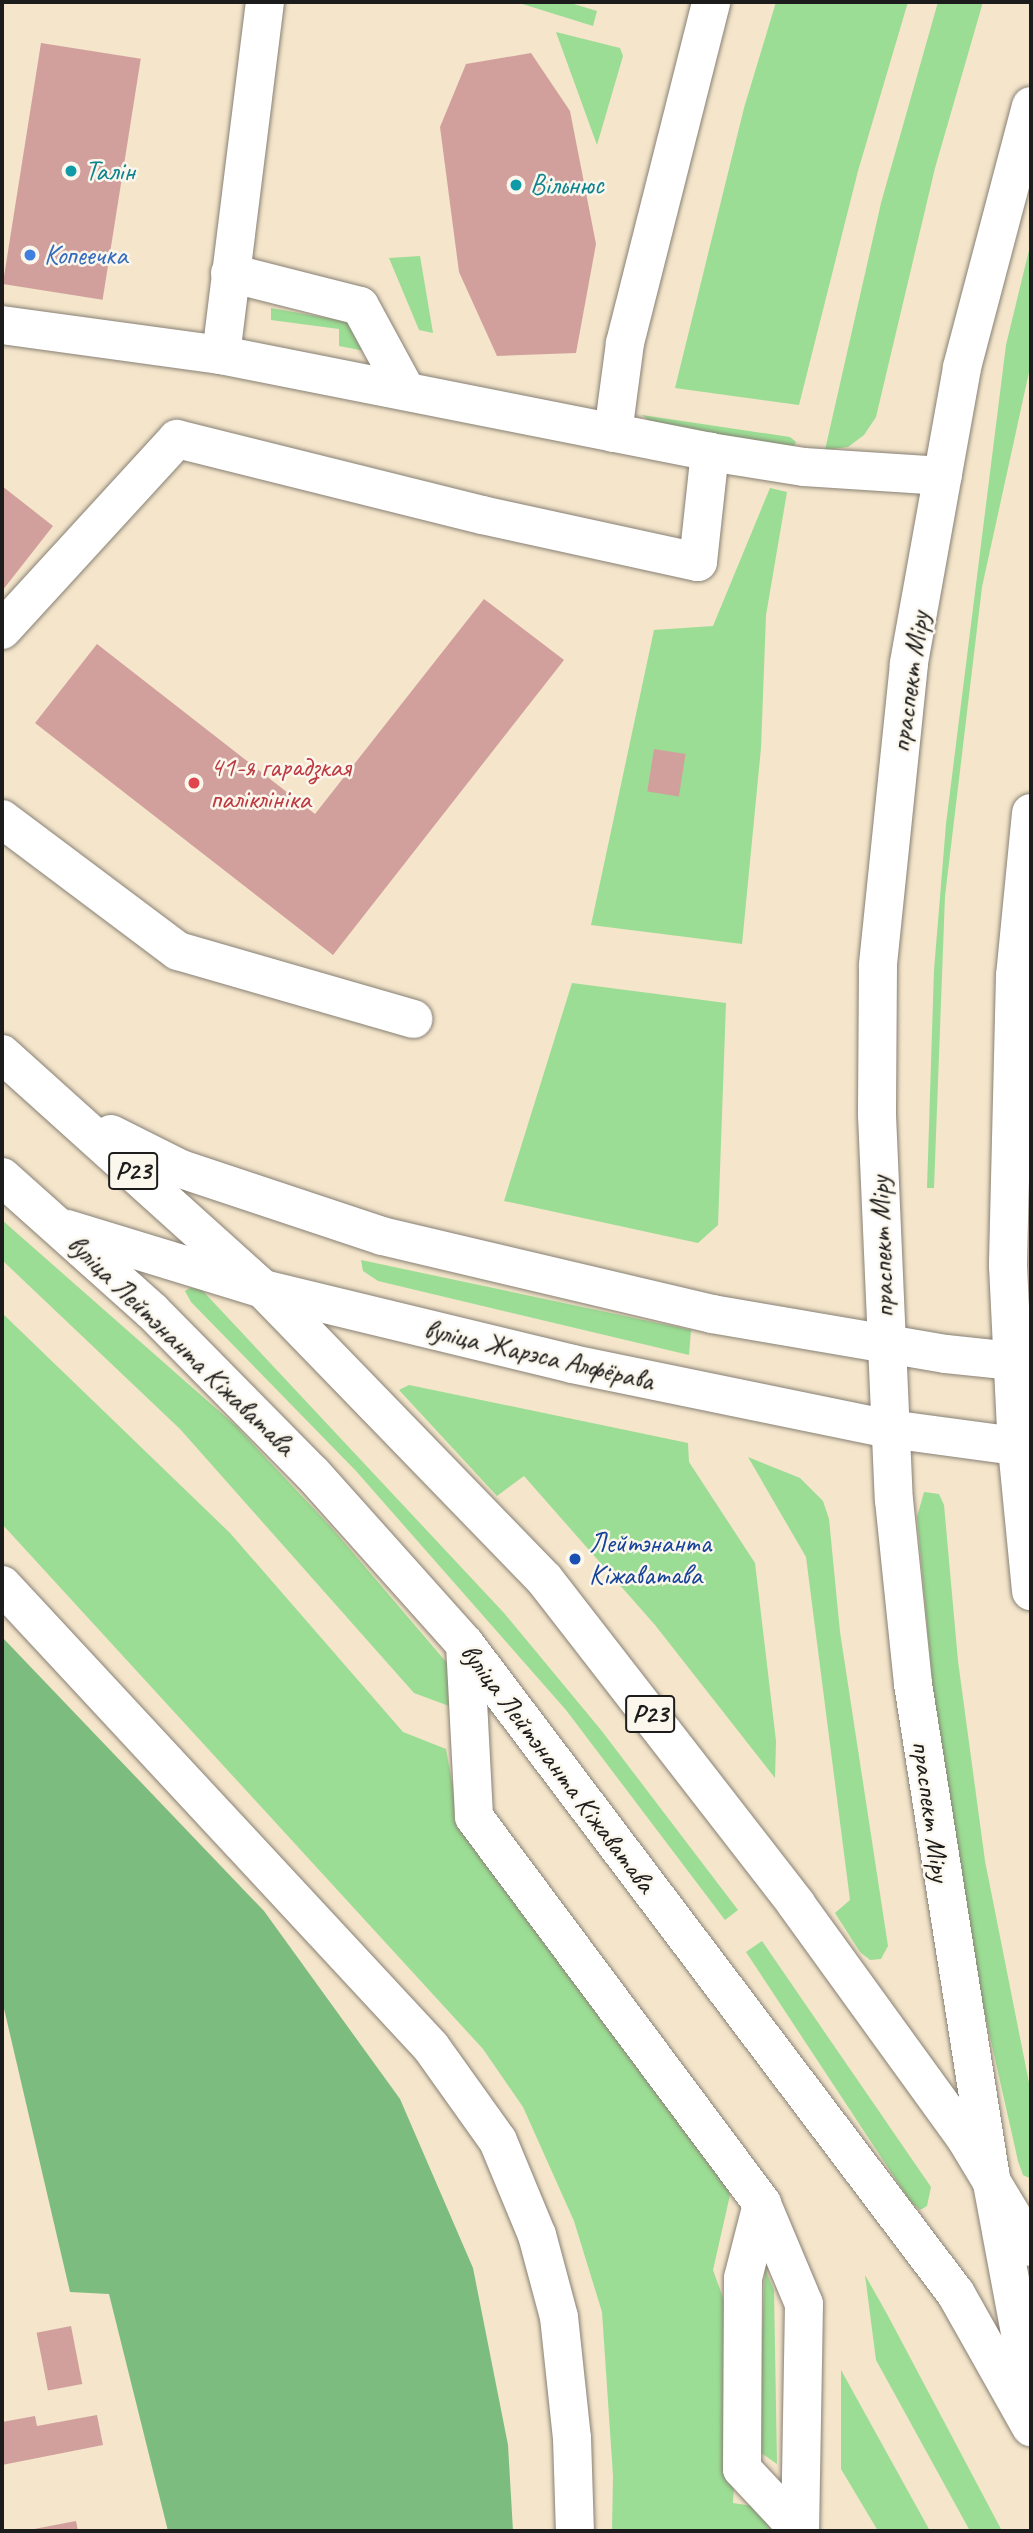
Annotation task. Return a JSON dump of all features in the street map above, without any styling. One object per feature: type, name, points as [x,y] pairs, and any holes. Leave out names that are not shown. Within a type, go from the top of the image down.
[{"type":"main road","points":[[222,355],[265,2]]},
{"type":"main road","points":[[613,433],[625,343],[711,2]]},
{"type":"main road","name":"праспект Міру","points":[[1031,106],[962,368],[909,664],[878,966],[877,1115],[890,1429],[915,1698],[990,2178],[1031,2391]]},
{"type":"main road","points":[[230,273],[360,306],[405,389]]},
{"type":"main road","points":[[2,325],[222,355],[405,389],[710,452],[804,467],[943,476]]},
{"type":"main road","points":[[2,630],[177,439],[482,515],[698,562],[710,452]]},
{"type":"main road","points":[[1031,813],[1015,975],[1008,1266],[1022,1363],[1031,1591]]},
{"type":"main road","points":[[2,819],[178,951],[413,1019]]},
{"type":"main road","name":"Р23","points":[[2,1054],[263,1289],[545,1580],[796,1904],[990,2178],[1031,2247]]},
{"type":"main road","points":[[68,1113],[181,1169],[382,1236],[698,1311],[886,1344],[1022,1363]]},
{"type":"main road","name":"вуліца Лейтэнанта Кіжаватава","points":[[2,1177],[152,1311],[312,1473],[465,1644],[956,2294],[1031,2427]]},
{"type":"main road","name":"вуліца Жарэса Алфёрава","points":[[55,1225],[263,1289],[572,1364],[890,1429],[1024,1448]]},
{"type":"main road","points":[[2,1585],[431,2047],[498,2141],[537,2235],[559,2316],[572,2438],[575,2531]]},
{"type":"main road","points":[[465,1644],[474,1817],[762,2204],[804,2304],[800,2531]]},
{"type":"main road","points":[[762,2204],[744,2278],[742,2469],[800,2531]]},
{"type":"green space","points":[[516,2],[567,2],[597,11],[593,26]]},
{"type":"green space","points":[[776,2],[908,2],[858,171],[799,405],[675,388],[744,108]]},
{"type":"green space","points":[[938,2],[983,2],[935,168],[876,417],[864,435],[848,447],[825,450],[881,203]]},
{"type":"green space","points":[[556,32],[620,48],[623,56],[597,145]]},
{"type":"green space","points":[[1031,242],[1031,363],[982,587],[945,896],[934,1188],[927,1188],[934,970],[946,824],[1006,345]]},
{"type":"green space","points":[[420,256],[433,333],[419,330],[389,258]]},
{"type":"green space","points":[[271,308],[349,322],[365,351],[339,346],[339,329],[271,320]]},
{"type":"green space","points":[[642,415],[790,437],[796,442],[792,450],[655,425]]},
{"type":"green space","points":[[770,488],[787,492],[766,615],[761,748],[742,944],[591,925],[654,630],[713,626]]},
{"type":"green space","points":[[572,983],[726,1003],[718,1225],[698,1243],[504,1201]]},
{"type":"green space","points":[[2,1220],[236,1426],[331,1527],[447,1663],[449,1706],[414,1693],[180,1429],[2,1260]]},
{"type":"green space","points":[[361,1260],[691,1330],[689,1355],[378,1281],[363,1271]]},
{"type":"green space","points":[[190,1288],[201,1289],[504,1613],[601,1730],[738,1910],[725,1920],[566,1710],[356,1471],[191,1302],[185,1291]]},
{"type":"green space","points":[[2,1313],[230,1533],[403,1732],[446,1749],[457,1809],[723,2162],[730,2195],[713,2270],[734,2328],[738,2410],[733,2503],[765,2508],[771,2531],[612,2531],[613,2476],[602,2312],[574,2221],[523,2107],[483,2049],[2,1524]]},
{"type":"green space","points":[[409,1385],[688,1443],[689,1462],[755,1563],[776,1741],[775,1778],[655,1625],[524,1476],[497,1496],[399,1390]]},
{"type":"green space","points":[[748,1457],[800,1478],[823,1501],[829,1519],[840,1632],[888,1946],[881,1959],[870,1960],[860,1952],[835,1913],[850,1900],[806,1557]]},
{"type":"green space","points":[[924,1492],[939,1494],[944,1505],[958,1661],[985,1861],[1031,2093],[1031,2179],[1023,2175],[1018,2161],[980,1992],[933,1689],[917,1517]]},
{"type":"green space","points":[[2,1637],[264,1911],[400,2099],[473,2268],[508,2445],[513,2531],[168,2531],[109,2294],[70,2292],[2,2000]]},
{"type":"green space","points":[[762,1941],[931,2187],[927,2206],[920,2210],[910,2201],[746,1952]]},
{"type":"green space","points":[[765,2269],[774,2290],[777,2464],[757,2450]]},
{"type":"green space","points":[[865,2275],[1002,2531],[970,2531],[876,2360]]},
{"type":"green space","points":[[841,2370],[930,2531],[878,2531],[841,2469]]},
{"type":"building","name":"Талін","points":[[41,43],[141,59],[103,300],[3,284]]},
{"type":"building","name":"Вільнюс","points":[[531,53],[570,111],[596,244],[576,353],[497,356],[459,272],[440,127],[466,64]]},
{"type":"building","points":[[2,486],[53,526],[2,591]]},
{"type":"building","name":"41-я гарадзкая паліклініка","points":[[484,599],[564,660],[333,955],[35,723],[97,644],[315,814]]},
{"type":"building","points":[[654,749],[686,754],[679,796],[647,791]]},
{"type":"building","points":[[71,2326],[82,2384],[48,2391],[37,2333]]},
{"type":"building","points":[[97,2415],[103,2445],[2,2465],[2,2422],[35,2416],[37,2426]]},
{"type":"building","points":[[76,2521],[78,2531],[29,2530]]},
{"type":"place","name":"Талін","points":[[71,171]]},
{"type":"place","name":"Вільнюс","points":[[516,185]]},
{"type":"place","name":"Копеечка","points":[[30,255]]},
{"type":"place","name":"41-я гарадзкая паліклініка","points":[[194,783]]},
{"type":"place","name":"Лейтэнанта Кіжаватава","points":[[575,1559]]}]
